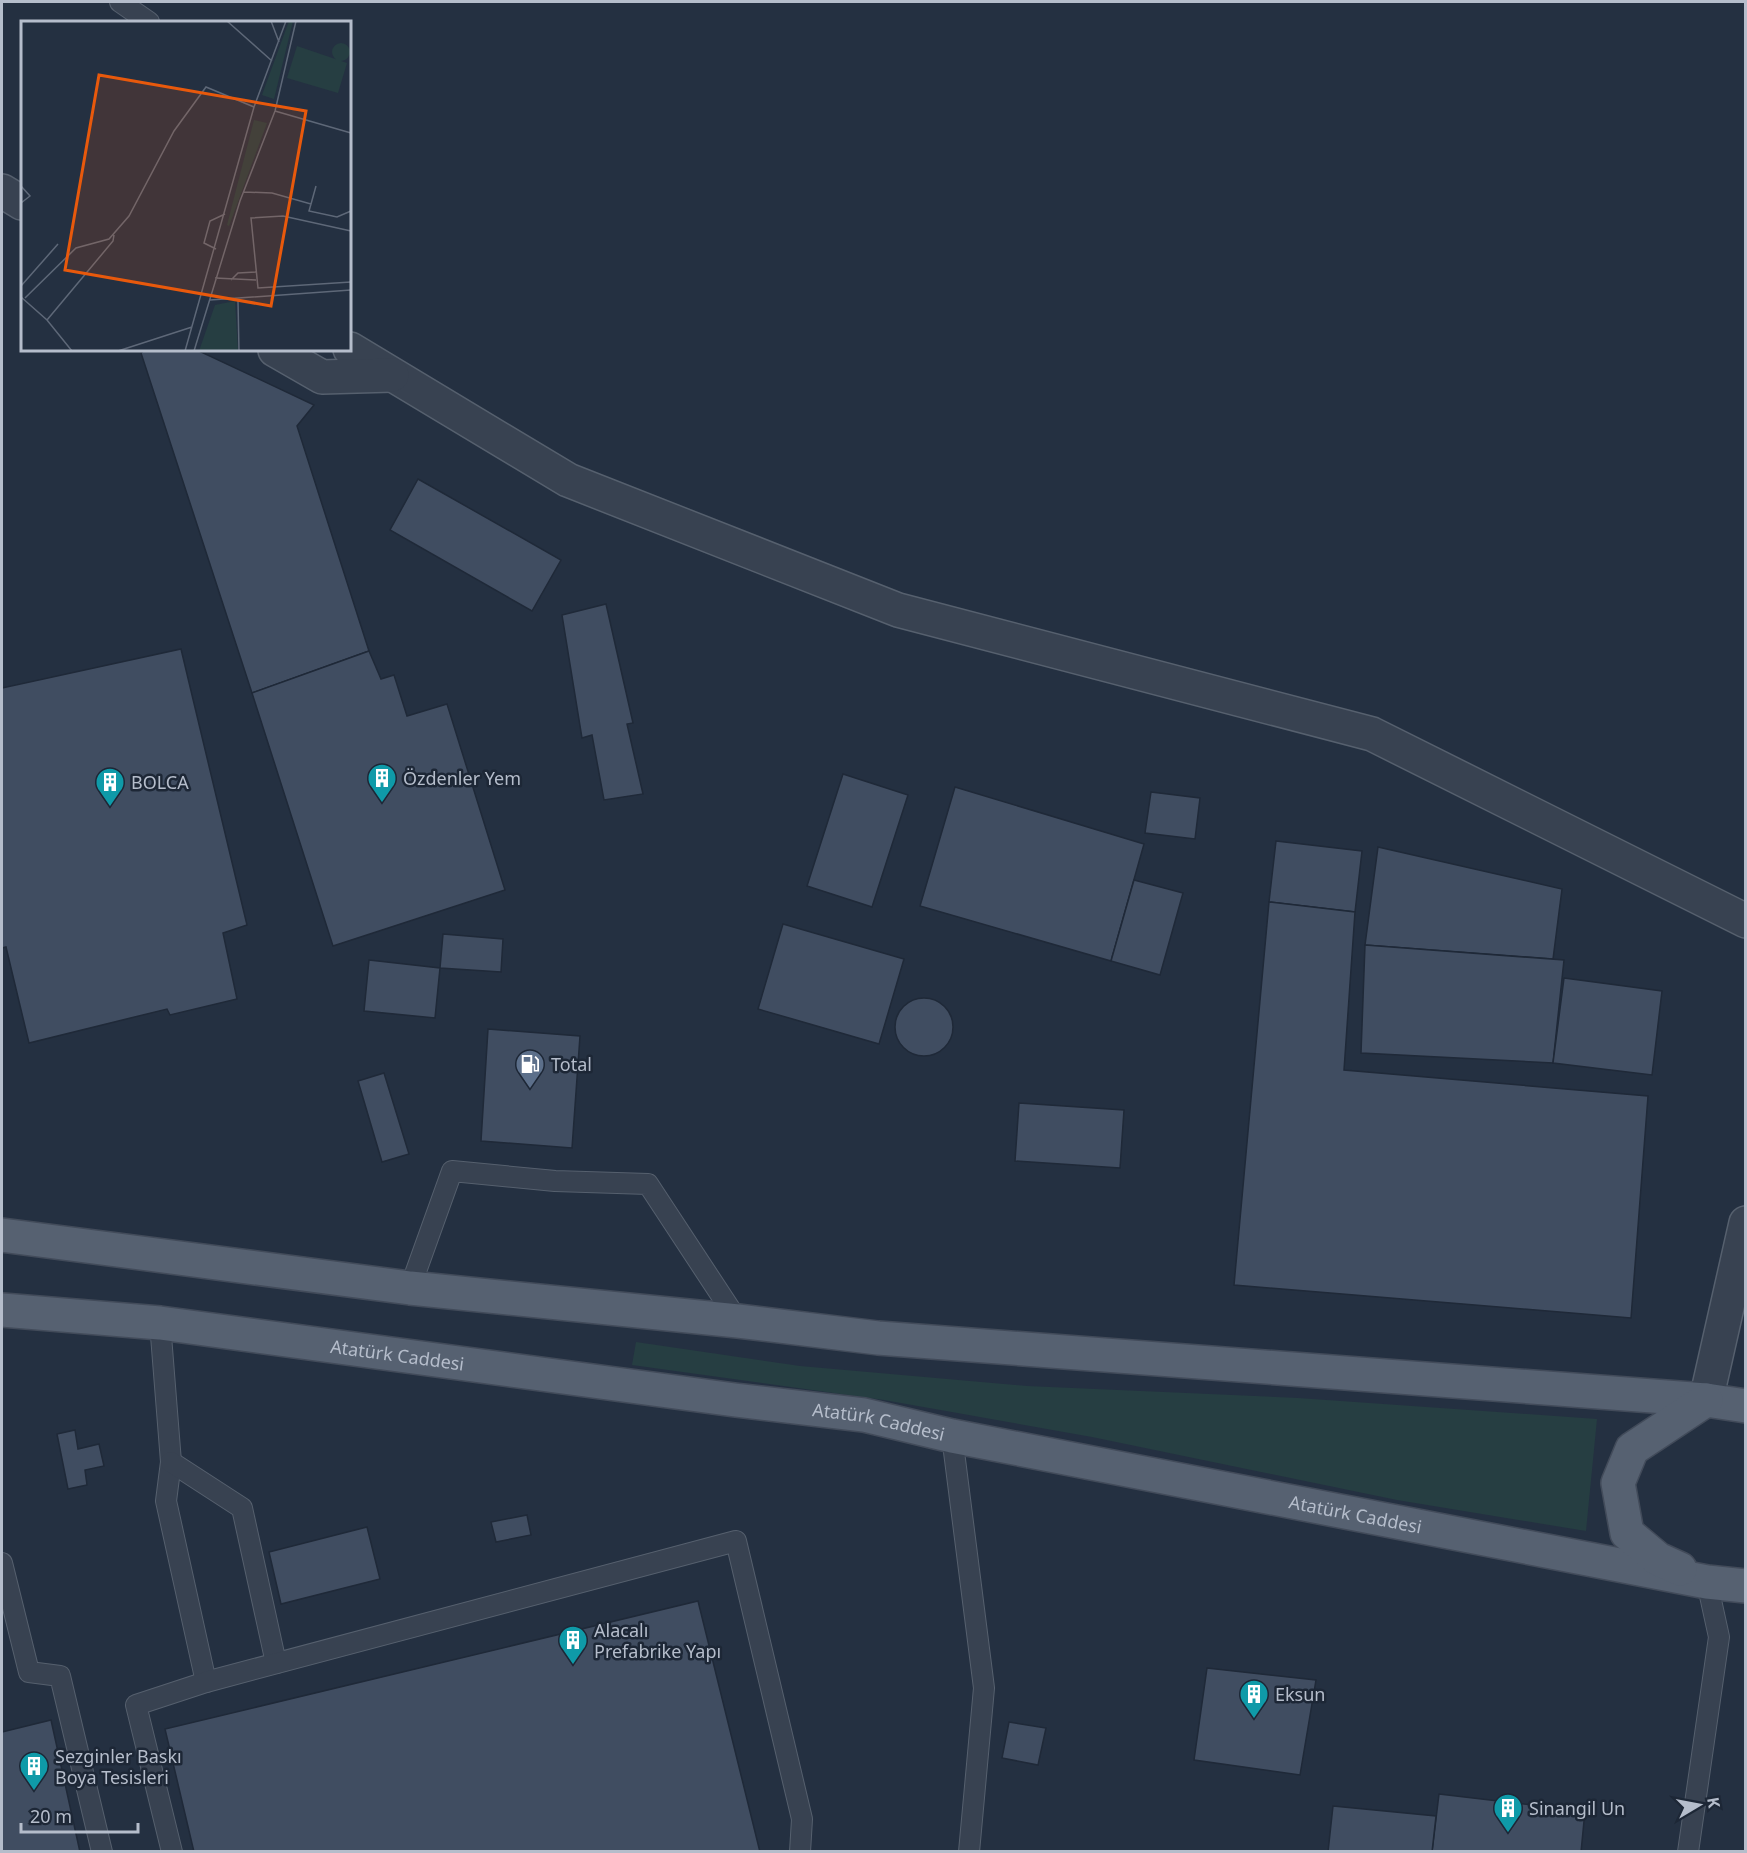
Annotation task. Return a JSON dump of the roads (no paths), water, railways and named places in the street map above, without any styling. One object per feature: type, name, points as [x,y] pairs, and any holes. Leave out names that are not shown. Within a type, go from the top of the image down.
[{"type":"main road","points":[[2,1235],[410,1288],[738,1321],[878,1338],[1706,1400],[1746,1406]]},
{"type":"main road","name":"Atatürk Caddesi","points":[[2,1310],[160,1323],[735,1400],[864,1415],[952,1436],[1707,1582],[1746,1586]]},
{"type":"main road","points":[[1706,1400],[1746,1424]]},
{"type":"main road","points":[[1706,1400],[1632,1449],[1618,1483],[1627,1533],[1658,1559],[1707,1582],[1746,1563]]},
{"type":"street","points":[[2,191],[21,202]]},
{"type":"street","points":[[277,351],[322,377],[392,375]]},
{"type":"street","points":[[351,351],[568,480],[898,610],[1372,734],[1746,921]]},
{"type":"street","points":[[1706,1400],[1746,1223]]},
{"type":"lane","points":[[120,2],[148,21]]},
{"type":"lane","points":[[410,1288],[452,1172],[555,1181],[648,1184],[738,1321]]},
{"type":"lane","points":[[160,1323],[171,1461],[166,1501],[206,1682]]},
{"type":"lane","points":[[952,1436],[984,1688],[969,1851]]},
{"type":"lane","points":[[171,1461],[242,1508],[276,1663]]},
{"type":"lane","points":[[172,1851],[136,1705],[206,1682],[736,1541],[802,1819],[801,1851]]},
{"type":"lane","points":[[2,1563],[29,1672],[60,1676],[102,1851]]},
{"type":"lane","points":[[1688,1851],[1719,1636],[1707,1582]]},
{"type":"place","name":"Özdenler Yem","points":[[382,804]]},
{"type":"place","name":"BOLCA","points":[[110,808]]},
{"type":"place","name":"Total","points":[[530,1090]]},
{"type":"place","name":"Alacalı Prefabrike Yapı","points":[[573,1666]]},
{"type":"place","name":"Eksun","points":[[1254,1720]]},
{"type":"place","name":"Sezginler Baskı Boya Tesisleri","points":[[34,1792]]},
{"type":"place","name":"Sinangil Un","points":[[1508,1834]]}]
